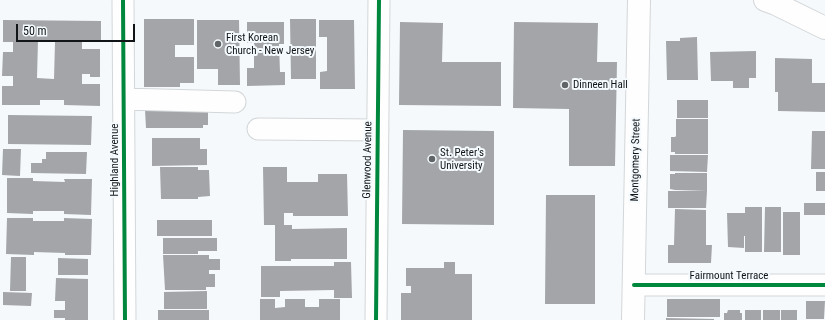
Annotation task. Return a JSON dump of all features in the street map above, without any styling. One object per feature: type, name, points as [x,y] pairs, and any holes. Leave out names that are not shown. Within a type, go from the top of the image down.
[{"type":"main road","name":"Montgomery Street","points":[[633,320],[639,0]]},
{"type":"main road","points":[[765,0],[825,28]]},
{"type":"street","name":"Highland Avenue","points":[[123,0],[124,320]]},
{"type":"street","name":"Glenwood Avenue","points":[[376,320],[379,0]]},
{"type":"street","points":[[124,99],[235,102]]},
{"type":"street","points":[[258,130],[378,130]]},
{"type":"street","name":"Fairmount Terrace","points":[[634,285],[825,285]]},
{"type":"building","points":[[144,19],[194,19],[194,45],[175,45],[175,57],[194,57],[194,83],[180,83],[180,87],[144,87]]},
{"type":"building","points":[[290,19],[316,19],[316,79],[291,79]]},
{"type":"building","points":[[3,20],[101,21],[101,42],[82,42],[82,49],[100,49],[100,77],[90,77],[90,74],[82,74],[82,84],[100,84],[100,106],[64,105],[64,100],[40,100],[40,105],[2,105],[2,86],[13,86],[13,76],[2,76],[3,52],[13,52],[13,42],[3,42]],"holes":[[[38,40],[55,42],[54,79],[37,78]]]},
{"type":"building","name":"First Korean Church - New Jersey","points":[[197,20],[239,20],[240,85],[218,85],[218,69],[197,69]]},
{"type":"building","points":[[319,20],[354,20],[355,89],[320,89],[320,72],[327,71],[327,37],[319,37]]},
{"type":"building","points":[[247,22],[284,22],[284,44],[279,44],[280,72],[285,72],[285,85],[247,86],[247,68],[254,68],[254,43],[247,43]]},
{"type":"building","points":[[400,22],[443,23],[442,62],[501,62],[501,106],[399,105]]},
{"type":"building","name":"Dinneen Hall","points":[[514,22],[598,23],[597,62],[617,62],[615,166],[569,166],[569,109],[513,108]]},
{"type":"building","points":[[697,37],[698,80],[667,80],[666,41],[680,41],[680,38]]},
{"type":"building","points":[[756,51],[756,78],[749,78],[749,88],[733,88],[733,81],[711,81],[710,52]]},
{"type":"building","points":[[775,58],[812,59],[812,83],[825,83],[825,112],[778,111],[778,92],[775,92]]},
{"type":"building","points":[[677,100],[708,100],[708,118],[677,118]]},
{"type":"building","points":[[145,110],[208,110],[208,125],[203,125],[203,128],[146,128]]},
{"type":"building","points":[[8,115],[92,116],[91,145],[8,144]]},
{"type":"building","points":[[676,119],[708,119],[708,154],[675,154],[675,152],[671,152],[671,137],[676,136]]},
{"type":"building","points":[[403,130],[494,131],[494,225],[402,224]]},
{"type":"building","points":[[812,131],[825,131],[825,169],[811,169]]},
{"type":"building","points":[[152,138],[200,138],[200,149],[207,149],[207,165],[152,166]]},
{"type":"building","points":[[3,149],[21,149],[20,176],[2,175]]},
{"type":"building","points":[[46,152],[87,152],[86,174],[31,173],[31,163],[42,163],[42,159],[46,159]]},
{"type":"building","points":[[670,155],[708,155],[707,172],[670,171]]},
{"type":"building","points":[[160,167],[198,167],[198,170],[209,170],[210,196],[198,197],[198,199],[161,199]]},
{"type":"building","points":[[263,167],[287,167],[287,182],[318,182],[318,174],[347,174],[348,216],[293,216],[293,213],[284,213],[284,225],[292,225],[292,229],[347,228],[347,259],[291,259],[291,261],[275,261],[275,225],[264,225]]},
{"type":"building","points":[[816,172],[825,172],[825,191],[816,191]]},
{"type":"building","points":[[707,173],[707,191],[670,189],[670,174]]},
{"type":"building","points":[[7,178],[33,178],[33,181],[65,182],[64,179],[92,179],[91,215],[64,214],[64,211],[33,211],[33,214],[7,213]]},
{"type":"building","points":[[668,191],[707,191],[706,208],[668,208]]},
{"type":"building","points":[[546,195],[595,195],[595,304],[545,304]]},
{"type":"building","points":[[804,203],[825,203],[825,215],[804,215]]},
{"type":"building","points":[[745,207],[762,207],[762,252],[745,252],[745,236],[744,248],[728,247],[727,213],[745,213]]},
{"type":"building","points":[[765,207],[781,207],[781,252],[764,252]]},
{"type":"building","points":[[675,209],[706,210],[706,245],[712,245],[711,263],[668,263],[668,245],[674,245]]},
{"type":"building","points":[[783,212],[800,212],[800,255],[783,255]]},
{"type":"building","points":[[7,218],[33,218],[33,221],[64,221],[64,218],[92,219],[91,255],[65,255],[65,253],[34,252],[34,255],[6,254]]},
{"type":"building","points":[[157,220],[212,220],[212,236],[157,236]]},
{"type":"building","points":[[163,238],[217,238],[217,251],[198,251],[198,254],[163,254]]},
{"type":"building","points":[[163,255],[209,255],[209,259],[220,259],[220,270],[209,270],[209,274],[215,274],[215,287],[206,287],[206,290],[165,290]]},
{"type":"building","points":[[11,257],[26,257],[26,291],[10,291]]},
{"type":"building","points":[[58,258],[88,259],[88,275],[58,275]]},
{"type":"building","points":[[334,262],[351,262],[352,298],[334,298],[334,290],[280,291],[280,297],[261,297],[261,266],[334,266]]},
{"type":"building","points":[[444,262],[455,262],[455,274],[472,274],[472,320],[401,320],[401,293],[411,293],[411,286],[406,286],[406,268],[444,268]]},
{"type":"building","points":[[56,278],[88,279],[88,320],[65,320],[65,318],[54,318],[54,310],[65,310],[65,301],[55,301]]},
{"type":"building","points":[[207,291],[207,309],[164,309],[164,292]]},
{"type":"building","points":[[3,292],[32,293],[31,306],[3,305]]},
{"type":"building","points":[[260,299],[275,299],[275,308],[285,307],[285,299],[305,299],[305,307],[319,307],[319,299],[340,299],[340,320],[260,320]]},
{"type":"building","points":[[667,299],[720,299],[720,317],[667,317]]},
{"type":"building","points":[[806,301],[825,301],[824,319],[806,319]]},
{"type":"building","points":[[158,310],[209,310],[209,320],[158,320]]},
{"type":"building","points":[[728,310],[740,310],[740,313],[742,313],[742,320],[724,320],[724,313],[727,313]]},
{"type":"building","points":[[745,310],[761,310],[761,320],[745,320]]},
{"type":"building","points":[[763,310],[780,310],[780,320],[763,320]]},
{"type":"building","points":[[781,310],[797,310],[797,320],[781,320]]},
{"type":"building","points":[[666,318],[714,319],[714,320],[666,320]]},
{"type":"cycle path","points":[[123,0],[125,320]]},
{"type":"cycle path","points":[[376,320],[379,0]]},
{"type":"cycle path","points":[[634,285],[825,285]]},
{"type":"place","name":"First Korean Church - New Jersey","points":[[218,44]]},
{"type":"place","name":"Dinneen Hall","points":[[565,85]]},
{"type":"place","name":"St. Peter's University","points":[[432,159]]}]
